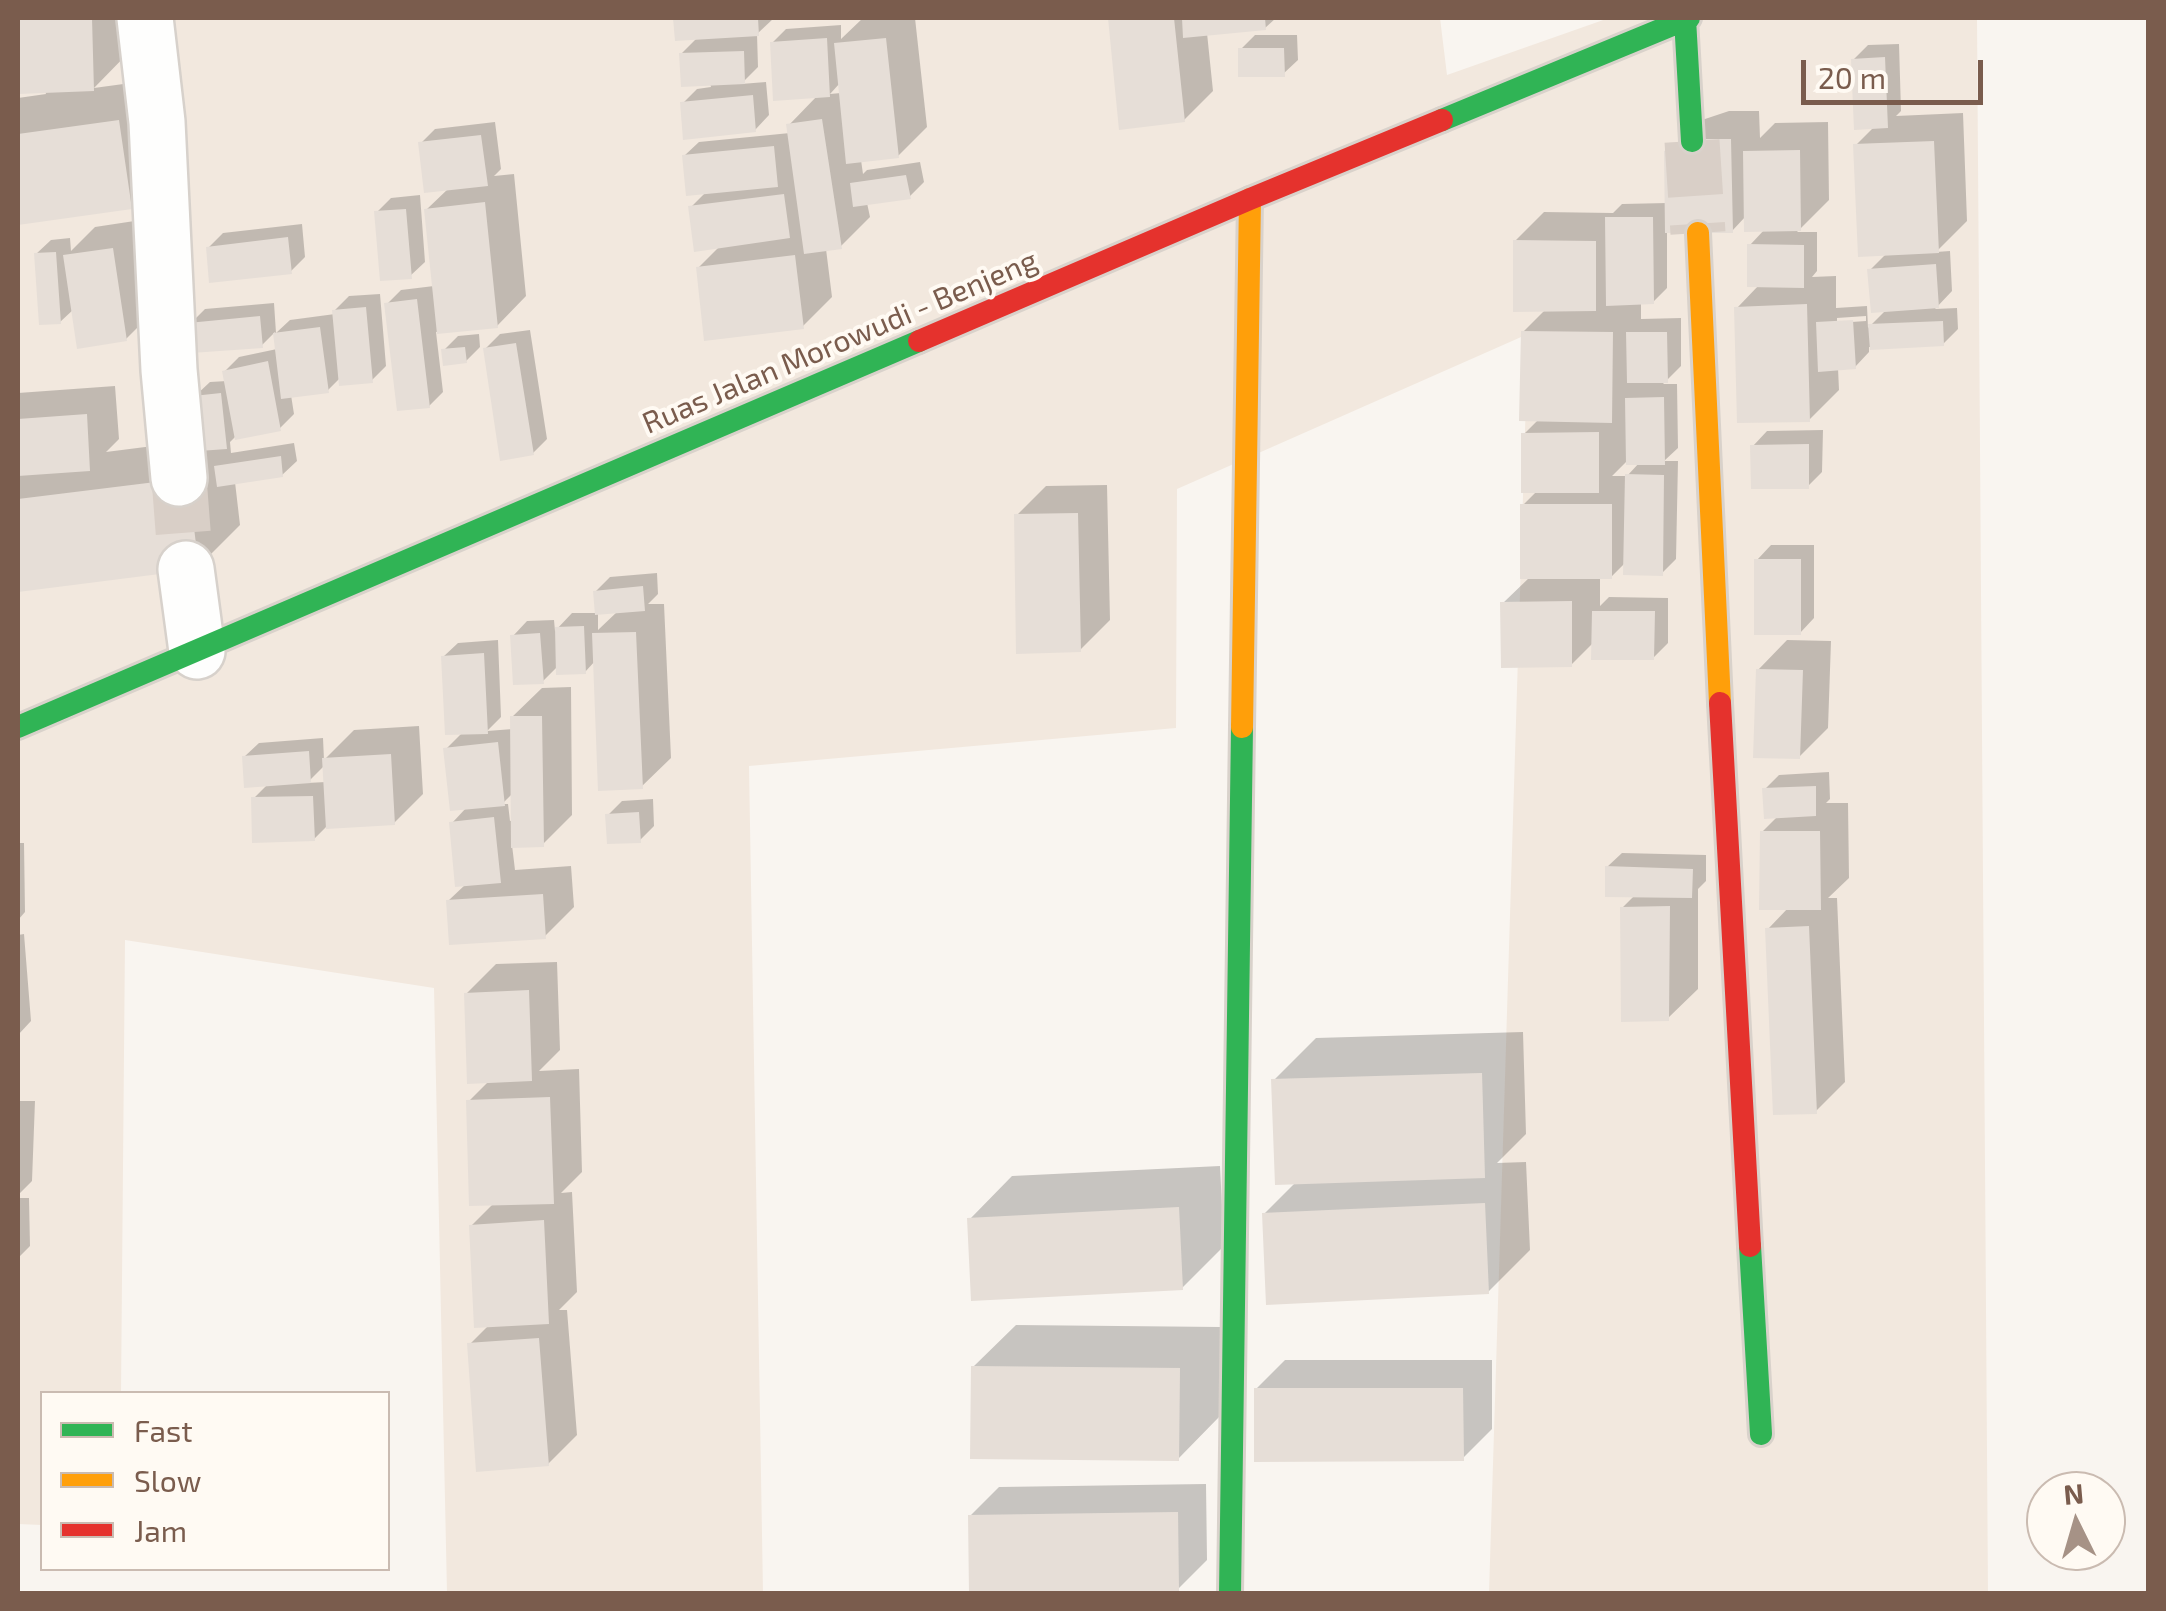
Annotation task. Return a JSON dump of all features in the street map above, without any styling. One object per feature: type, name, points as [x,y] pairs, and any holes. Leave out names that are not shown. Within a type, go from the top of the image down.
[{"type":"street","points":[[146,18],[157,122],[169,370],[179,478]]},
{"type":"street","points":[[1687,18],[1692,141]]},
{"type":"street","name":"Ruas Jalan Morowudi - Benjeng","points":[[18,728],[1250,199],[1687,18]]},
{"type":"street","points":[[1230,1594],[1250,199]]},
{"type":"street","points":[[1698,233],[1760,1434]]},
{"type":"street","points":[[186,570],[197,651]]},
{"type":"shaded area","points":[[18,18],[1440,18],[1447,75],[1609,18],[1977,18],[1988,1593],[1489,1593],[1528,334],[1177,489],[1176,728],[749,766],[763,1593],[447,1593],[434,988],[125,940],[121,1391],[40,1391],[40,1525],[18,1524]]},
{"type":"building","points":[[18,18],[92,18],[94,91],[18,94]]},
{"type":"building","points":[[673,18],[758,18],[759,36],[675,41]]},
{"type":"building","points":[[1108,18],[1174,18],[1185,122],[1119,130]]},
{"type":"building","points":[[1182,18],[1265,18],[1266,30],[1183,38]]},
{"type":"building","points":[[827,38],[830,97],[773,101],[770,42]]},
{"type":"building","points":[[886,38],[899,158],[846,164],[834,43]]},
{"type":"building","points":[[1238,48],[1284,48],[1285,77],[1238,77]]},
{"type":"building","points":[[744,51],[745,84],[681,87],[679,53]]},
{"type":"building","points":[[1885,57],[1888,128],[1854,130],[1851,59]]},
{"type":"building","points":[[753,95],[756,132],[683,140],[680,102]]},
{"type":"building","points":[[822,119],[842,249],[804,254],[786,124]]},
{"type":"building","points":[[119,120],[132,209],[18,225],[18,134]]},
{"type":"building","points":[[481,135],[488,186],[424,193],[418,142]]},
{"type":"building","points":[[1698,139],[1731,139],[1733,233],[1665,233],[1664,151]]},
{"type":"building","points":[[1934,141],[1939,253],[1858,257],[1853,144]]},
{"type":"building","points":[[774,146],[778,187],[686,196],[682,155]]},
{"type":"building","points":[[1800,150],[1801,231],[1744,232],[1743,151]]},
{"type":"building","points":[[906,175],[911,199],[853,207],[850,183]]},
{"type":"building","points":[[784,194],[790,238],[694,252],[688,206]]},
{"type":"building","points":[[485,202],[498,328],[437,334],[424,209]]},
{"type":"building","points":[[406,209],[412,279],[380,281],[374,211]]},
{"type":"building","points":[[1605,217],[1653,217],[1654,304],[1606,306]]},
{"type":"building","points":[[288,237],[292,274],[209,283],[206,247]]},
{"type":"building","points":[[1513,240],[1596,241],[1596,311],[1513,312]]},
{"type":"building","points":[[1747,244],[1804,245],[1804,288],[1747,287]]},
{"type":"building","points":[[113,248],[127,341],[77,349],[63,255]]},
{"type":"building","points":[[56,252],[61,324],[39,325],[34,253]]},
{"type":"building","points":[[795,255],[804,329],[704,341],[696,267]]},
{"type":"building","points":[[1936,264],[1939,308],[1871,313],[1867,269]]},
{"type":"building","points":[[417,299],[430,408],[397,411],[384,303]]},
{"type":"building","points":[[1807,304],[1810,422],[1737,423],[1734,307]]},
{"type":"building","points":[[366,307],[373,383],[339,386],[332,310]]},
{"type":"building","points":[[260,316],[263,348],[191,353],[188,323]]},
{"type":"building","points":[[1853,320],[1856,369],[1818,372],[1816,322]]},
{"type":"building","points":[[1943,321],[1944,346],[1870,350],[1868,324]]},
{"type":"building","points":[[320,327],[329,393],[281,399],[273,333]]},
{"type":"building","points":[[1521,331],[1613,332],[1612,423],[1519,421]]},
{"type":"building","points":[[1626,332],[1667,332],[1668,383],[1627,383]]},
{"type":"building","points":[[516,343],[534,455],[500,461],[483,348]]},
{"type":"building","points":[[465,347],[467,363],[443,366],[441,349]]},
{"type":"building","points":[[268,361],[281,431],[235,440],[222,371]]},
{"type":"building","points":[[221,393],[227,449],[199,451],[193,396]]},
{"type":"building","points":[[1664,397],[1665,465],[1626,465],[1625,398]]},
{"type":"building","points":[[87,414],[90,471],[18,476],[18,419]]},
{"type":"building","points":[[1599,432],[1599,493],[1521,493],[1521,433]]},
{"type":"building","points":[[1809,444],[1809,489],[1751,489],[1750,445]]},
{"type":"building","points":[[281,456],[283,477],[217,487],[214,466]]},
{"type":"building","points":[[1625,474],[1664,475],[1663,576],[1623,575]]},
{"type":"building","points":[[188,478],[199,569],[18,592],[18,499]]},
{"type":"building","points":[[1520,504],[1612,504],[1612,579],[1520,579]]},
{"type":"building","points":[[1078,513],[1081,652],[1016,654],[1014,514]]},
{"type":"building","points":[[1754,559],[1801,559],[1801,635],[1754,635]]},
{"type":"building","points":[[643,586],[645,611],[595,615],[593,591]]},
{"type":"building","points":[[1572,601],[1572,667],[1501,668],[1500,602]]},
{"type":"building","points":[[1592,611],[1655,611],[1654,660],[1591,660]]},
{"type":"building","points":[[584,626],[586,674],[556,675],[555,627]]},
{"type":"building","points":[[636,632],[643,789],[598,791],[592,633]]},
{"type":"building","points":[[540,633],[544,684],[513,685],[510,635]]},
{"type":"building","points":[[484,653],[488,734],[445,735],[441,656]]},
{"type":"building","points":[[1756,669],[1803,670],[1800,759],[1753,758]]},
{"type":"building","points":[[510,716],[542,716],[544,847],[511,848]]},
{"type":"building","points":[[498,742],[505,806],[450,811],[443,748]]},
{"type":"building","points":[[309,751],[311,783],[244,788],[242,756]]},
{"type":"building","points":[[391,754],[395,825],[326,829],[322,758]]},
{"type":"building","points":[[1816,786],[1816,816],[1764,819],[1762,788]]},
{"type":"building","points":[[313,796],[315,841],[252,843],[251,797]]},
{"type":"building","points":[[639,812],[641,843],[607,844],[605,814]]},
{"type":"building","points":[[494,817],[501,883],[455,887],[449,822]]},
{"type":"building","points":[[1760,831],[1820,831],[1821,910],[1759,910]]},
{"type":"building","points":[[1605,866],[1693,869],[1692,898],[1605,897]]},
{"type":"building","points":[[543,894],[546,939],[449,945],[446,900]]},
{"type":"building","points":[[1670,906],[1669,1021],[1621,1022],[1620,907]]},
{"type":"building","points":[[1809,926],[1817,1114],[1773,1115],[1765,928]]},
{"type":"building","points":[[529,990],[532,1081],[467,1084],[464,993]]},
{"type":"building","points":[[1482,1073],[1485,1178],[1275,1185],[1271,1079]]},
{"type":"building","points":[[550,1097],[554,1204],[469,1206],[466,1100]]},
{"type":"building","points":[[1485,1203],[1489,1294],[1266,1305],[1262,1213]]},
{"type":"building","points":[[1179,1207],[1183,1290],[971,1301],[967,1218]]},
{"type":"building","points":[[544,1220],[549,1324],[474,1328],[469,1225]]},
{"type":"building","points":[[539,1338],[549,1466],[476,1472],[467,1343]]},
{"type":"building","points":[[971,1366],[1180,1368],[1179,1461],[970,1459]]},
{"type":"building","points":[[1254,1388],[1463,1388],[1464,1461],[1254,1462]]},
{"type":"building","points":[[1178,1512],[1179,1592],[969,1594],[968,1515]]},
{"type":"tunnel","points":[[1692,141],[1698,233]]},
{"type":"tunnel","points":[[179,478],[186,569]]},
{"type":"traffic: fast","points":[[1442,120],[1689,18]]},
{"type":"traffic: fast","points":[[1685,19],[1692,141]]},
{"type":"traffic: fast","points":[[18,727],[919,341]]},
{"type":"traffic: fast","points":[[1230,1594],[1242,727]]},
{"type":"traffic: fast","points":[[1750,1246],[1761,1434]]},
{"type":"traffic: slow","points":[[1242,727],[1250,199]]},
{"type":"traffic: slow","points":[[1698,233],[1720,703]]},
{"type":"traffic: jam","points":[[919,341],[1442,120]]},
{"type":"traffic: jam","points":[[1720,703],[1750,1246]]}]
